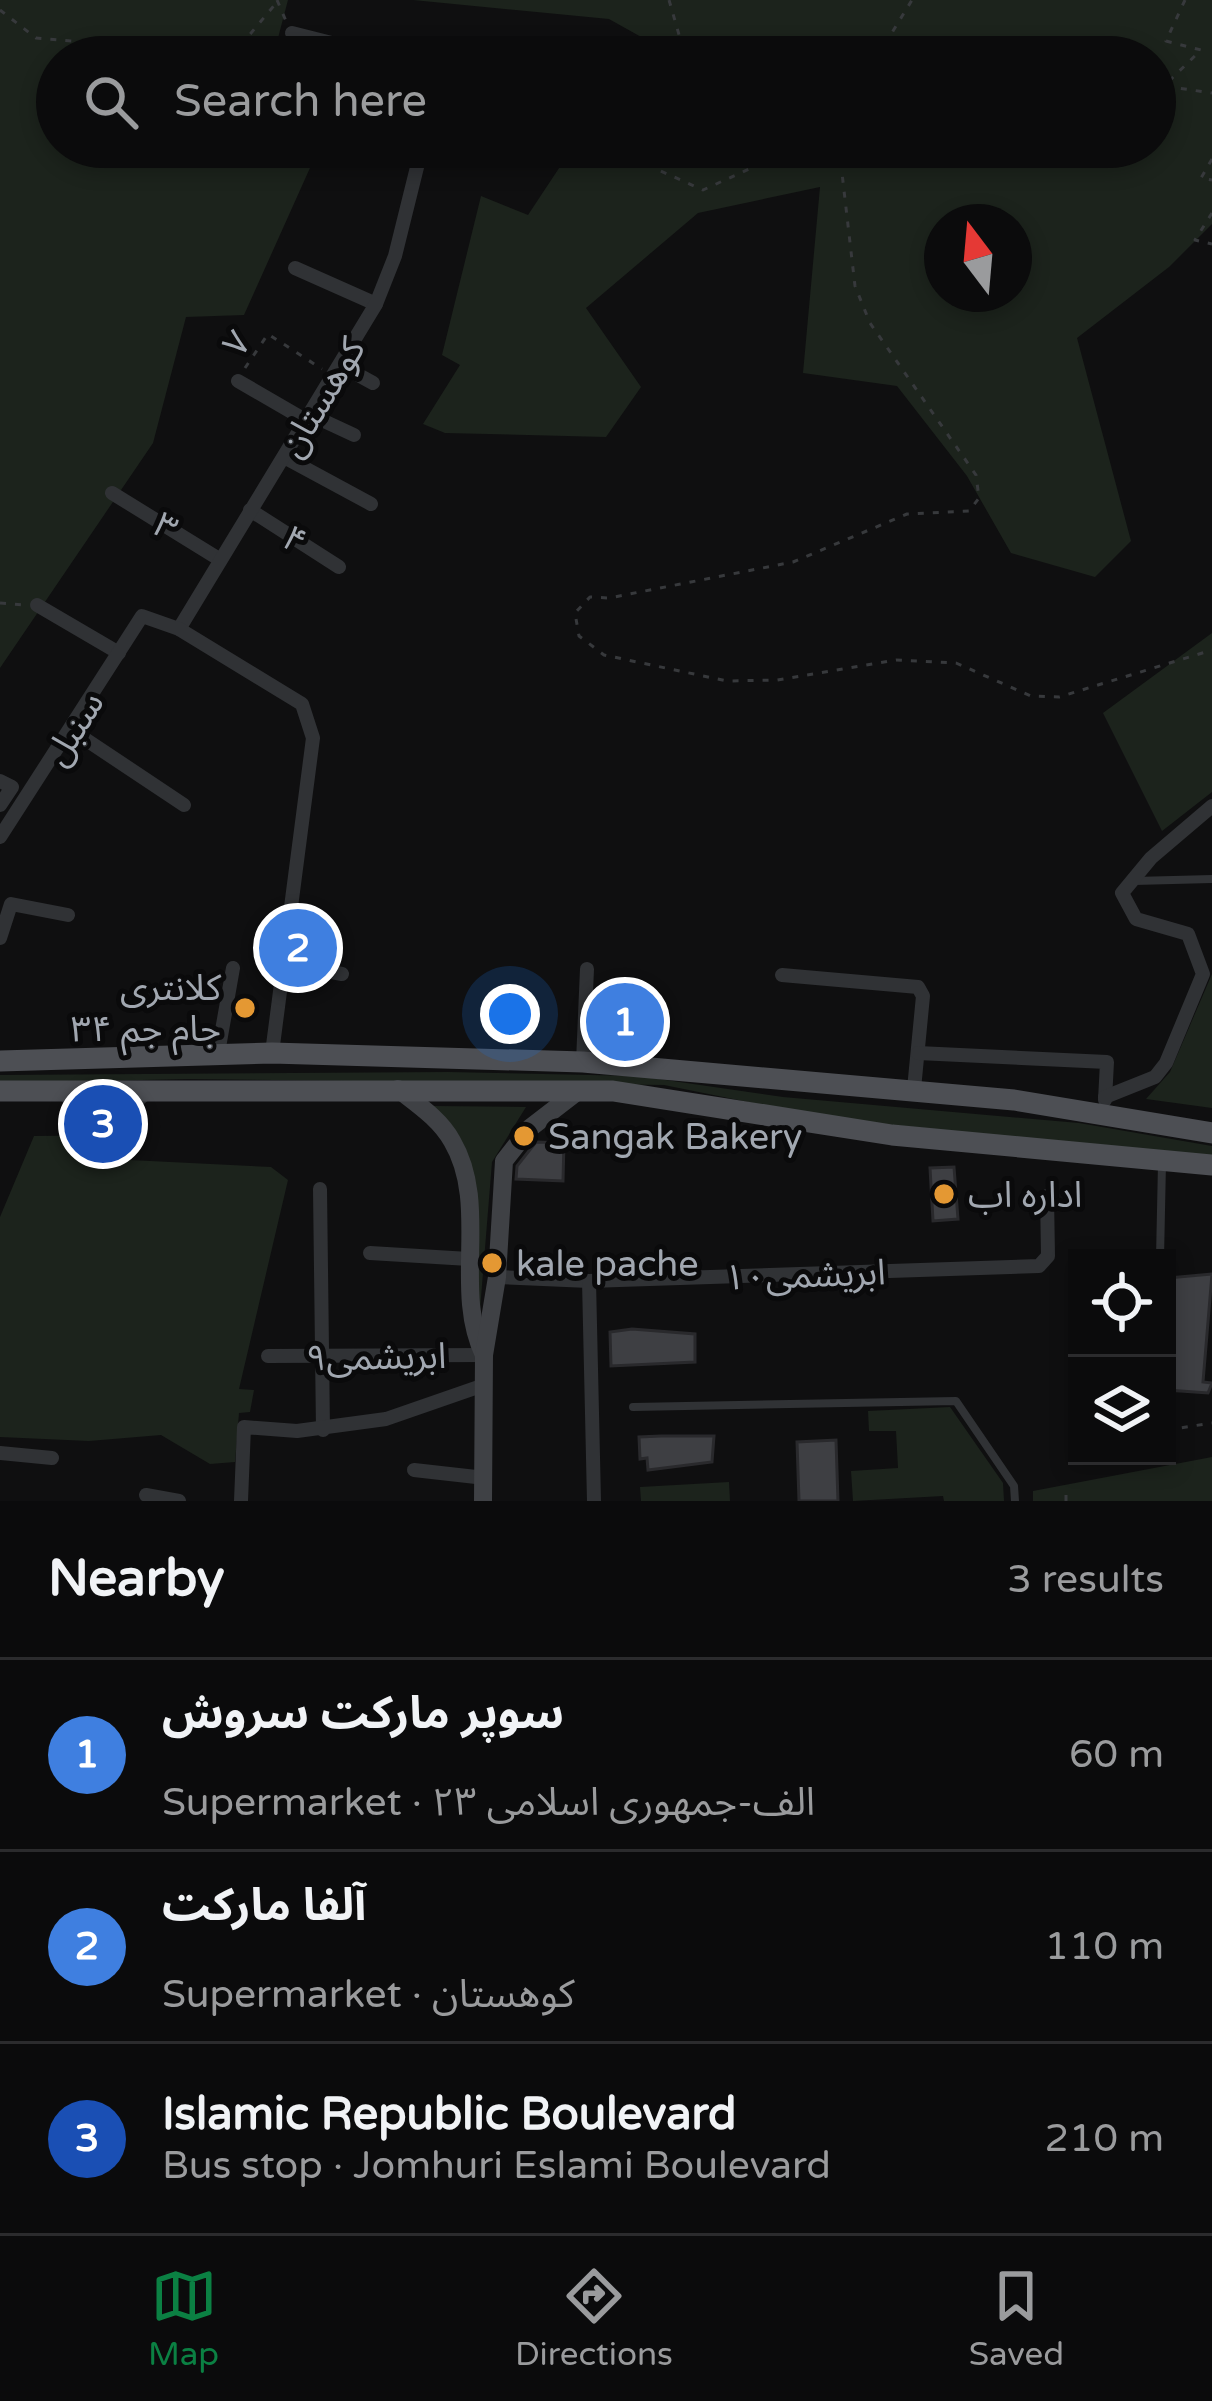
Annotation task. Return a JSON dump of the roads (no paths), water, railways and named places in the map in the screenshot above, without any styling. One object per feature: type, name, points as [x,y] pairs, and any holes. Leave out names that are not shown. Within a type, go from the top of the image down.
[{"type":"main road","points":[[0,1061],[272,1054],[583,1061],[1104,1107],[1212,1132]]},
{"type":"main road","points":[[397,1088],[444,1129],[460,1156],[470,1320],[484,1355]]},
{"type":"main road","points":[[0,1091],[397,1088],[653,1094],[892,1135],[1212,1166]]},
{"type":"main road","points":[[483,1501],[484,1355],[497,1277],[506,1155],[530,1128],[578,1091]]},
{"type":"street","points":[[292,33],[301,36]]},
{"type":"street","name":"کوهستان","points":[[178,629],[376,304],[395,256],[417,168]]},
{"type":"street","points":[[296,268],[376,304]]},
{"type":"street","points":[[338,371],[374,382]]},
{"type":"street","points":[[238,381],[354,435]]},
{"type":"street","points":[[286,458],[371,504]]},
{"type":"street","name":"۳","points":[[112,493],[219,559]]},
{"type":"street","name":"۴","points":[[250,510],[339,567]]},
{"type":"street","points":[[37,605],[118,653]]},
{"type":"street","name":"سنبل","points":[[0,837],[73,731],[142,616],[178,629]]},
{"type":"street","points":[[178,629],[302,704],[311,724],[272,1054]]},
{"type":"street","points":[[73,731],[184,805]]},
{"type":"street","points":[[0,781],[12,787],[0,805]]},
{"type":"street","points":[[1104,1107],[1155,1077],[1166,1063],[1203,974],[1188,934],[1136,919],[1124,905],[1123,893],[1212,806]]},
{"type":"street","points":[[0,938],[11,904],[68,915]]},
{"type":"street","points":[[283,963],[342,974]]},
{"type":"street","points":[[218,1054],[233,968]]},
{"type":"street","points":[[583,1061],[587,969]]},
{"type":"street","points":[[782,975],[922,991],[914,1089]]},
{"type":"street","points":[[918,1053],[1107,1062],[1104,1107]]},
{"type":"street","points":[[320,1189],[323,1430]]},
{"type":"street","name":"ابریشمی۱۰","points":[[497,1277],[589,1281],[1039,1266],[1048,1256],[1047,1196]]},
{"type":"street","points":[[370,1253],[469,1259]]},
{"type":"street","points":[[589,1281],[594,1501]]},
{"type":"street","name":"ابریشمی۹","points":[[268,1356],[484,1355]]},
{"type":"street","points":[[241,1501],[244,1427],[323,1430],[386,1419],[484,1385]]},
{"type":"street","points":[[0,1453],[52,1458]]},
{"type":"street","points":[[414,1470],[485,1478]]},
{"type":"street","points":[[146,1495],[179,1501]]},
{"type":"lane","points":[[1132,880],[1212,879]]},
{"type":"lane","points":[[1160,1249],[1162,1162]]},
{"type":"lane","points":[[633,1407],[956,1401],[1014,1486],[1015,1501]]},
{"type":"place","name":"آلفا مارکت","points":[[298,948]]},
{"type":"place","name":"کلانتری ۳۴ جام جم","points":[[245,1008]]},
{"type":"place","name":"سوپر مارکت سروش","points":[[625,1022]]},
{"type":"place","name":"Islamic Republic Boulevard","points":[[103,1124]]},
{"type":"place","name":"Sangak Bakery","points":[[524,1136]]},
{"type":"place","name":"اداره اب","points":[[944,1194]]},
{"type":"place","name":"kale pache","points":[[492,1263]]}]
